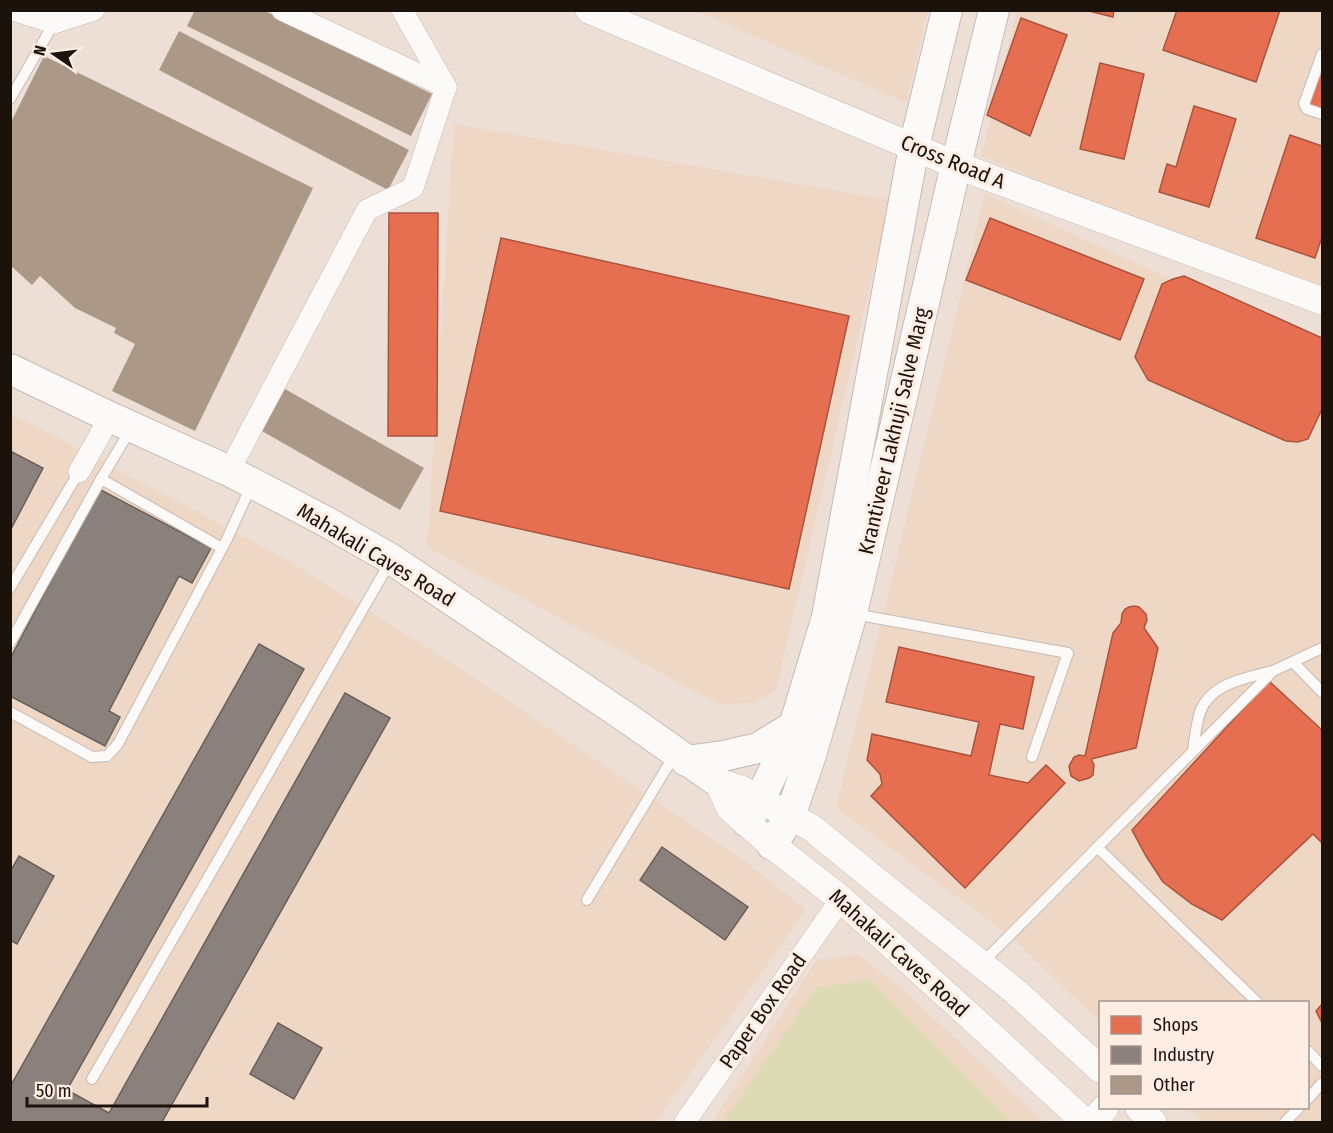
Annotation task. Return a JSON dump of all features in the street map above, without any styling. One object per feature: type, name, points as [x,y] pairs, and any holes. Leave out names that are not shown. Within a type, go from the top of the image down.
[{"type":"main road","name":"Krantiveer Lakhuji Salve Marg","points":[[753,811],[794,726],[827,617],[915,147],[947,10]]},
{"type":"main road","name":"Krantiveer Lakhuji Salve Marg","points":[[772,845],[790,816],[811,754],[852,613],[994,10]]},
{"type":"main road","name":"Mahakali Caves Road","points":[[10,369],[241,477],[392,559],[718,782]]},
{"type":"main road","points":[[681,757],[723,756],[758,748],[794,726]]},
{"type":"street","points":[[13,10],[54,23],[94,10]]},
{"type":"street","points":[[282,10],[446,87]]},
{"type":"street","points":[[241,477],[367,210],[413,188],[446,87],[402,10]]},
{"type":"street","name":"Cross Road A","points":[[589,10],[956,165],[1323,301]]},
{"type":"street","points":[[79,472],[121,422]]},
{"type":"street","name":"Mahakali Caves Road","points":[[718,782],[741,789],[772,845],[841,899],[1085,1122]]},
{"type":"street","name":"Mahakali Caves Road","points":[[753,811],[790,816],[812,828],[1016,992],[1099,1067]]},
{"type":"street","name":"Paper Box Road","points":[[685,1122],[841,899]]},
{"type":"street","points":[[1092,1122],[1103,1109]]},
{"type":"street","points":[[1141,1109],[1153,1122]]},
{"type":"lane","points":[[10,99],[54,23]]},
{"type":"lane","points":[[1323,54],[1304,104],[1307,109],[1323,114]]},
{"type":"lane","points":[[10,643],[101,479],[121,422]]},
{"type":"lane","points":[[10,588],[79,472]]},
{"type":"lane","points":[[10,712],[92,757],[106,756],[118,744],[222,548],[241,477]]},
{"type":"lane","points":[[101,479],[222,548]]},
{"type":"lane","points":[[92,1079],[392,559]]},
{"type":"lane","points":[[852,613],[1068,653],[1032,757]]},
{"type":"lane","points":[[1193,750],[1199,715],[1204,703],[1213,693],[1229,683],[1273,670],[1323,648]]},
{"type":"lane","points":[[1293,662],[1323,692]]},
{"type":"lane","points":[[981,964],[1273,670]]},
{"type":"lane","points":[[587,900],[681,757]]},
{"type":"lane","points":[[1097,847],[1256,1001]]},
{"type":"lane","points":[[1309,1052],[1323,1066]]},
{"type":"lane","points":[[1309,1098],[1323,1083]]},
{"type":"lane","points":[[1285,1122],[1297,1109]]},
{"type":"shaded area","points":[[697,11],[928,11],[906,103]]},
{"type":"shaded area","points":[[1017,11],[1322,11],[1322,298],[981,156]]},
{"type":"shaded area","points":[[454,124],[890,200],[776,690],[753,703],[719,704],[427,547]]},
{"type":"shaded area","points":[[985,194],[1322,348],[1322,1122],[1203,1122],[1188,1109],[1309,1109],[1309,1001],[1099,1001],[1099,1022],[1014,939],[836,808]]},
{"type":"shaded area","points":[[11,415],[36,426],[284,558],[460,668],[745,861],[806,910],[656,1122],[11,1122]]},
{"type":"shaded area","points":[[858,954],[906,992],[1044,1122],[712,1122],[816,961]]},
{"type":"green space","points":[[870,980],[1012,1122],[723,1122],[816,988]]},
{"type":"building: Shops","points":[[1085,10],[1114,10],[1113,17]]},
{"type":"building: Shops","points":[[1177,10],[1280,10],[1256,82],[1163,50]]},
{"type":"building: Shops","points":[[1021,18],[1067,35],[1030,136],[987,115]]},
{"type":"building: Shops","points":[[1322,60],[1322,111],[1308,106]]},
{"type":"building: Shops","points":[[1100,63],[1144,74],[1124,159],[1080,149]]},
{"type":"building: Shops","points":[[1194,106],[1236,119],[1209,207],[1159,192],[1167,164],[1176,167]]},
{"type":"building: Shops","points":[[1290,135],[1322,146],[1322,237],[1315,258],[1256,238]]},
{"type":"building: Shops","points":[[389,213],[438,213],[437,436],[388,436]]},
{"type":"building: Shops","points":[[990,218],[1144,279],[1120,340],[966,280]]},
{"type":"building: Shops","points":[[501,238],[849,316],[789,589],[440,511]]},
{"type":"building: Shops","points":[[1184,276],[1322,338],[1322,409],[1308,439],[1298,442],[1286,441],[1148,380],[1135,357],[1162,284]]},
{"type":"building: Shops","points":[[1139,607],[1146,614],[1147,620],[1144,628],[1158,648],[1136,748],[1091,759],[1094,765],[1093,775],[1079,781],[1071,776],[1069,766],[1074,757],[1085,756],[1113,633],[1121,623],[1125,609]]},
{"type":"building: Shops","points":[[899,647],[1034,677],[1023,729],[1000,724],[989,775],[1028,783],[1046,765],[1065,783],[965,888],[871,796],[882,784],[880,774],[867,760],[872,734],[971,756],[979,722],[886,702]]},
{"type":"building: Shops","points":[[1269,681],[1322,730],[1322,843],[1313,834],[1222,920],[1192,904],[1163,882],[1132,830]]},
{"type":"building: Shops","points":[[1322,1004],[1322,1023],[1316,1011]]},
{"type":"building: Industry","points":[[10,451],[43,468],[10,531]]},
{"type":"building: Industry","points":[[99,489],[211,548],[192,583],[179,576],[109,711],[120,717],[105,746],[10,696],[10,659]]},
{"type":"building: Industry","points":[[259,644],[304,669],[67,1090],[109,1113],[345,693],[390,718],[162,1122],[10,1122],[10,1087]]},
{"type":"building: Industry","points":[[662,847],[748,907],[725,940],[640,880]]},
{"type":"building: Industry","points":[[19,856],[54,876],[17,944],[10,940],[10,872]]},
{"type":"building: Industry","points":[[278,1023],[322,1048],[294,1099],[250,1074]]},
{"type":"building: Other","points":[[195,10],[263,10],[432,94],[411,136],[187,26]]},
{"type":"building: Other","points":[[179,31],[409,150],[388,190],[159,70]]},
{"type":"building: Other","points":[[44,56],[313,188],[195,431],[112,391],[135,344],[114,333],[116,328],[75,308],[40,276],[32,285],[10,265],[10,124]]},
{"type":"building: Other","points":[[285,389],[424,468],[400,510],[262,431]]}]
